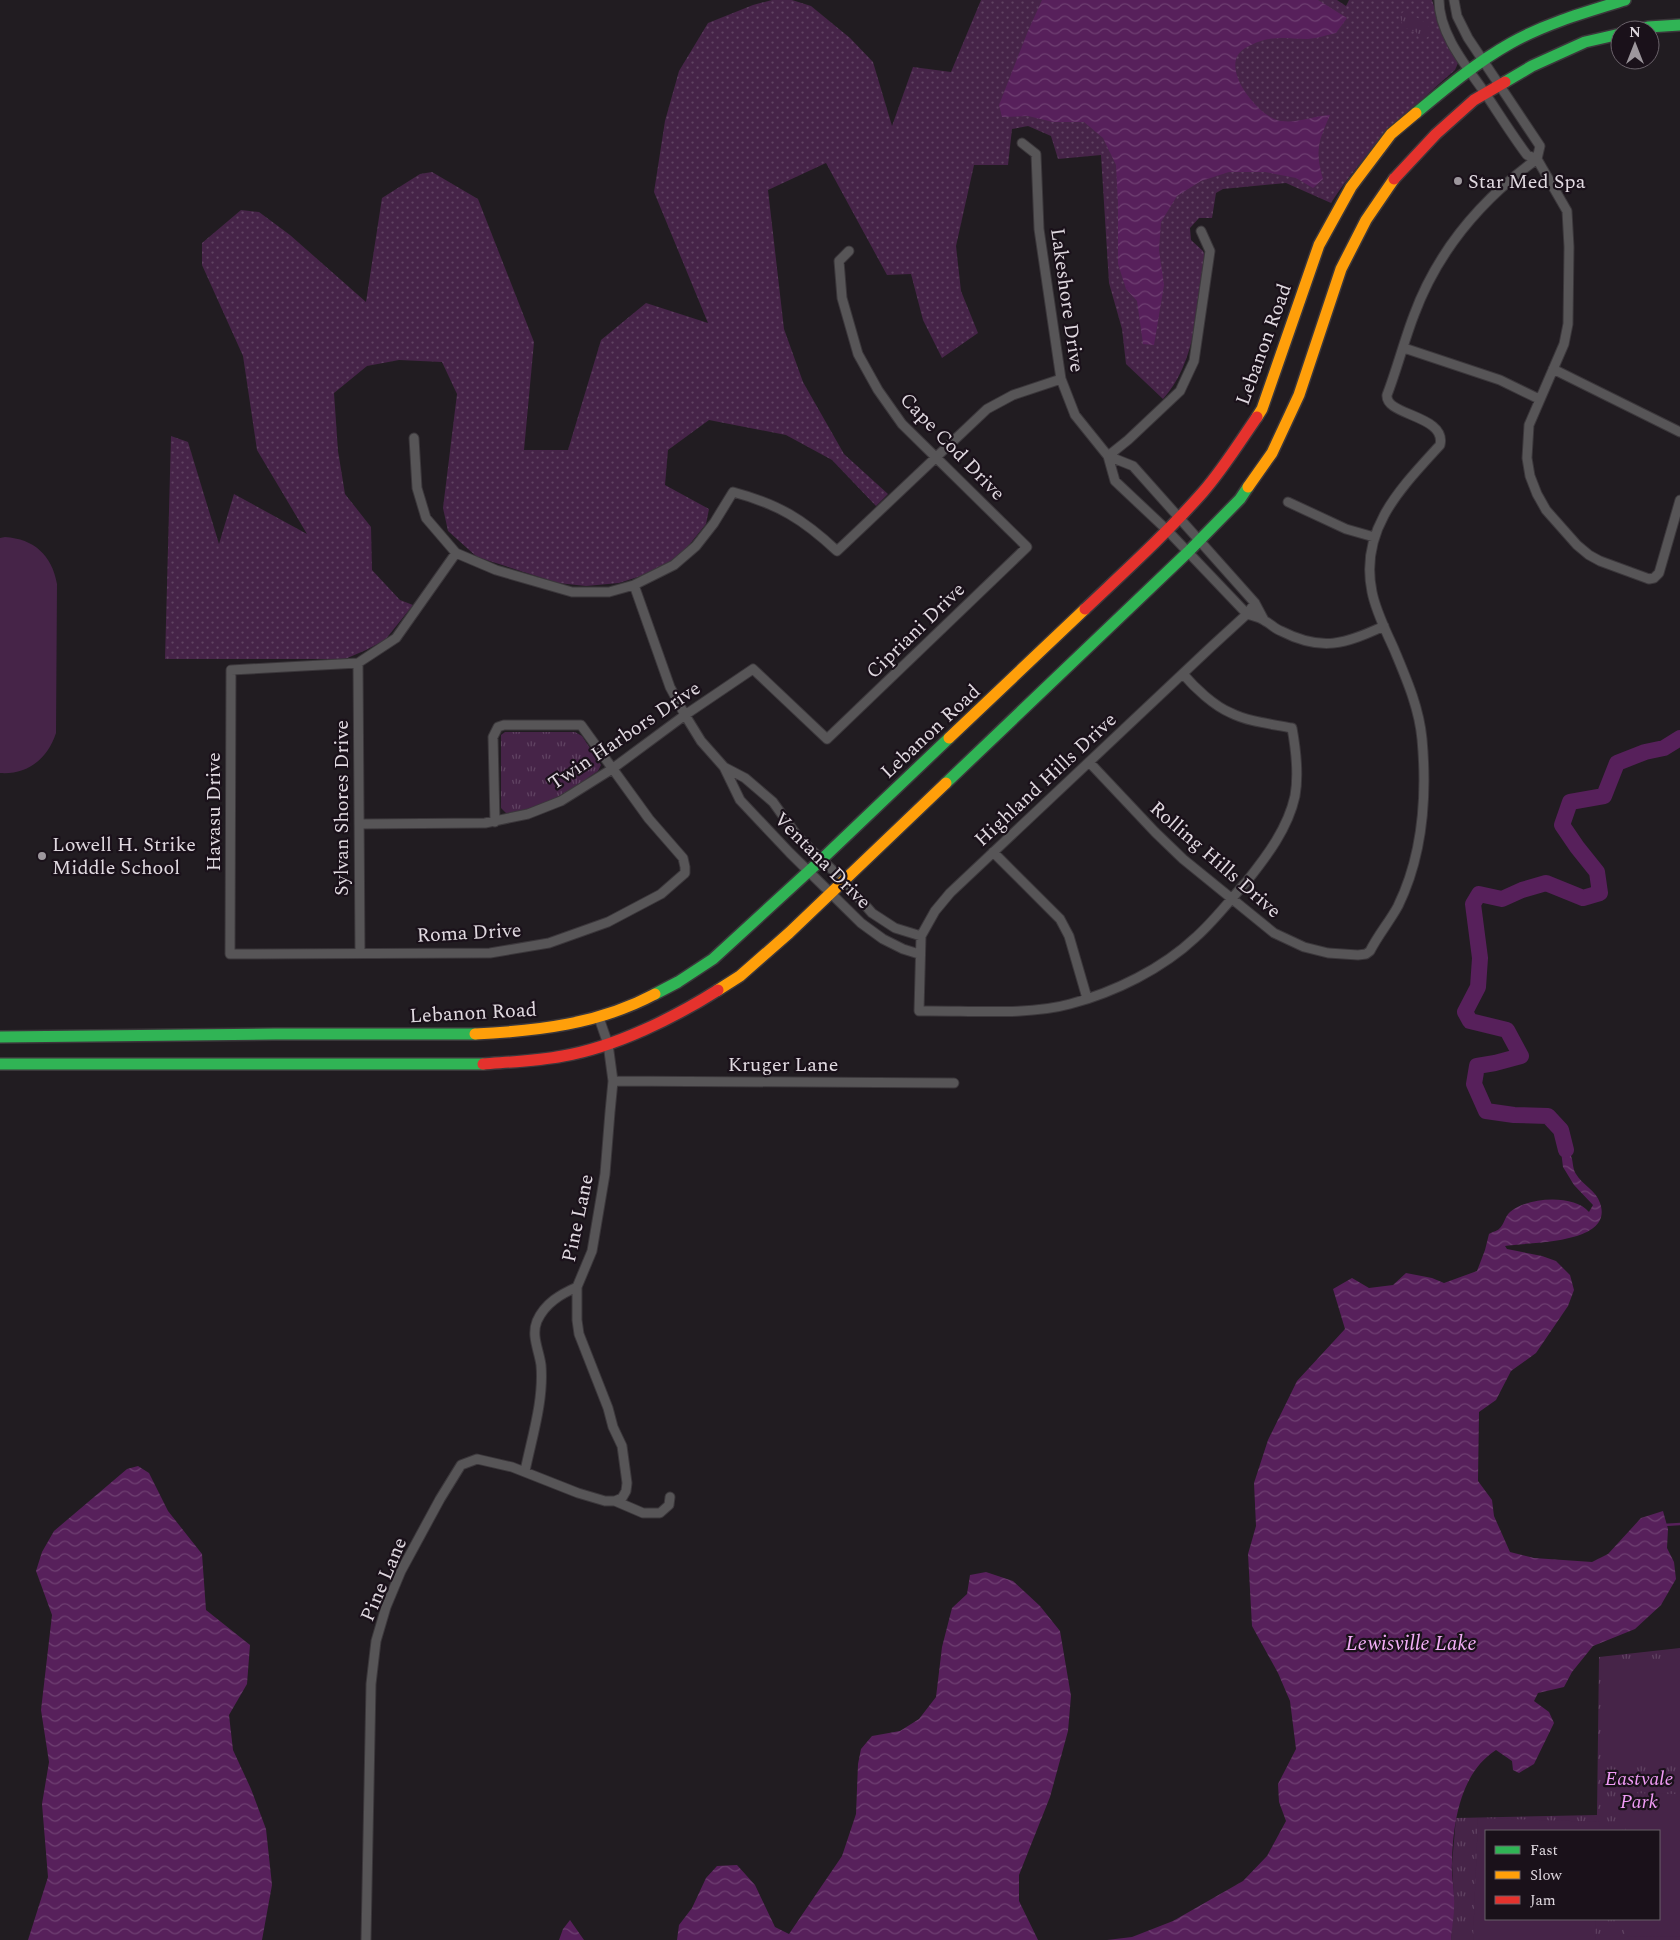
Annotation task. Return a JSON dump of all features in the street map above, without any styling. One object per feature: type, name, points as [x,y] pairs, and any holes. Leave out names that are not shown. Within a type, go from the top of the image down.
[{"type":"main road","name":"Lebanon Road","points":[[0,1036],[465,1034],[522,1032],[599,1018],[644,1000],[678,982],[713,959],[809,872],[1167,530],[1203,492],[1225,464],[1262,409],[1319,245],[1351,187],[1391,134],[1470,71],[1511,43],[1562,19],[1625,0]]},
{"type":"main road","points":[[1660,26],[1680,25]]},
{"type":"main road","points":[[0,1064],[462,1064],[516,1062],[564,1056],[608,1044],[686,1010],[740,976],[789,933],[1188,552],[1240,499],[1272,453],[1299,395],[1341,269],[1366,220],[1396,176],[1429,141],[1474,100],[1532,66],[1585,42],[1610,36]]},
{"type":"street","points":[[1439,0],[1445,28],[1458,52],[1527,155],[1537,159],[1567,211],[1569,247],[1568,324],[1564,344],[1538,400],[1529,425],[1527,458],[1530,476],[1537,494],[1546,510],[1577,545],[1589,555],[1600,562],[1649,579],[1654,578],[1658,573],[1680,500]]},
{"type":"street","points":[[1384,626],[1372,591],[1370,562],[1374,537],[1384,512],[1395,495],[1440,444],[1441,436],[1438,430],[1390,404],[1386,399],[1414,315],[1432,275],[1454,240],[1488,199],[1537,159],[1540,146],[1468,38],[1457,16],[1454,0]]},
{"type":"street","name":"Lakeshore Drive","points":[[1022,143],[1036,154],[1040,229],[1061,379],[1075,414],[1108,456],[1116,481],[1167,530],[1247,614],[1264,620],[1296,639],[1324,644],[1352,641],[1384,626]]},
{"type":"street","points":[[1201,231],[1210,251],[1194,361],[1180,391],[1128,440],[1108,456],[1133,466],[1256,603],[1264,620]]},
{"type":"street","name":"Cape Cod Drive","points":[[849,250],[839,261],[842,298],[858,354],[878,390],[902,424],[1027,547]]},
{"type":"street","points":[[1404,348],[1500,380],[1538,400]]},
{"type":"street","points":[[1553,369],[1680,432]]},
{"type":"street","points":[[414,438],[417,488],[426,518],[456,553],[496,570],[572,592],[609,592],[634,585],[674,564],[696,546],[714,524],[733,492],[762,500],[791,514],[813,529],[837,551],[987,409],[1014,395],[1061,379]]},
{"type":"street","points":[[1288,502],[1346,529],[1374,537]]},
{"type":"street","name":"Cipriani Drive","points":[[753,669],[827,738],[1027,547]]},
{"type":"street","points":[[358,663],[396,638],[456,553]]},
{"type":"street","name":"Ventana Drive","points":[[634,585],[670,687],[684,715],[701,741],[724,767],[740,800],[809,872],[861,922],[883,939],[903,949],[919,954]]},
{"type":"street","name":"Highland Hills Drive","points":[[1087,998],[1070,1004],[1031,1010],[919,1011],[919,954],[921,936],[935,911],[950,893],[1247,614],[1256,603]]},
{"type":"street","name":"Rolling Hills Drive","points":[[1089,762],[1155,832],[1184,859],[1274,933],[1304,947],[1328,953],[1358,956],[1366,954],[1370,951],[1398,906],[1412,867],[1422,824],[1422,739],[1418,711],[1408,681],[1384,626]]},
{"type":"street","name":"Havasu Drive","points":[[230,954],[232,670],[358,663]]},
{"type":"street","name":"Sylvan Shores Drive","points":[[358,663],[360,952]]},
{"type":"street","name":"Twin Harbors Drive","points":[[359,824],[495,822],[528,814],[561,801],[612,769],[684,715],[753,669]]},
{"type":"street","points":[[994,852],[1060,919],[1069,936],[1087,998],[1116,988],[1160,964],[1196,938],[1265,859],[1284,826],[1295,796],[1296,754],[1292,728],[1230,713],[1196,689],[1183,674]]},
{"type":"street","points":[[495,822],[493,737],[498,727],[504,725],[581,725],[612,769]]},
{"type":"street","name":"Ventana Drive","points":[[724,767],[745,778],[773,802],[798,837],[843,880],[872,913],[895,928],[921,936]]},
{"type":"street","name":"Roma Drive","points":[[230,954],[490,952],[549,943],[608,922],[661,894],[684,873],[685,867],[683,858],[649,819],[612,769]]},
{"type":"street","name":"Pine Lane","points":[[366,1940],[371,1684],[376,1641],[386,1607],[405,1563],[440,1499],[461,1465],[477,1459],[526,1471],[578,1493],[605,1501],[615,1501],[622,1498],[626,1491],[626,1470],[622,1446],[612,1427],[608,1408],[579,1334],[577,1320],[577,1287],[592,1252],[601,1196],[612,1081],[608,1044],[599,1018]]},
{"type":"street","name":"Kruger Lane","points":[[612,1081],[954,1083]]},
{"type":"street","points":[[526,1471],[542,1375],[535,1334],[537,1321],[553,1300],[564,1292],[577,1287]]},
{"type":"street","name":"Pine Lane","points":[[615,1501],[634,1510],[656,1514],[668,1505],[670,1497]]},
{"type":"green space","points":[[772,0],[792,0],[811,6],[850,38],[873,62],[892,126],[913,67],[951,72],[981,0],[1337,0],[1346,6],[1349,0],[1432,0],[1438,19],[1458,63],[1455,70],[1388,132],[1358,166],[1331,203],[1286,183],[1223,189],[1216,193],[1212,218],[1199,218],[1190,228],[1191,240],[1203,251],[1205,256],[1198,312],[1183,368],[1163,399],[1126,364],[1122,329],[1109,283],[1101,155],[1058,159],[1051,136],[1028,126],[1012,129],[1008,165],[974,165],[956,246],[961,291],[978,333],[942,358],[923,320],[911,274],[887,275],[826,163],[768,190],[784,329],[803,382],[844,454],[888,494],[876,506],[832,460],[786,435],[709,420],[668,450],[665,485],[709,509],[706,524],[685,550],[668,563],[641,576],[619,583],[586,586],[558,583],[477,557],[448,531],[443,508],[457,394],[442,362],[399,360],[367,366],[334,393],[338,451],[345,494],[371,527],[372,570],[400,600],[413,605],[385,640],[345,659],[165,659],[171,436],[188,442],[219,544],[234,494],[307,534],[257,450],[243,356],[202,265],[202,243],[241,210],[259,212],[290,235],[366,302],[382,198],[420,174],[432,172],[478,199],[534,342],[524,450],[568,450],[601,340],[646,303],[708,323],[654,192],[665,121],[679,71],[708,23],[753,5]]},
{"type":"green space","points":[[1403,12],[1413,15],[1425,23],[1430,28],[1430,35],[1425,39],[1419,38],[1416,32],[1403,27],[1400,16]]},
{"type":"green space","points":[[5,537],[25,541],[40,550],[55,574],[57,584],[56,733],[48,750],[36,763],[19,771],[0,773],[0,538]]},
{"type":"green space","points":[[505,732],[575,732],[582,736],[601,765],[598,771],[555,799],[531,809],[506,813],[501,808],[501,735]]},
{"type":"green space","name":"Eastvale Park","points":[[1680,1648],[1680,1940],[1451,1940],[1454,1899],[1452,1864],[1456,1818],[1597,1815],[1599,1657]]},
{"type":"green space","points":[[1606,1662],[1680,1662],[1680,1765],[1606,1765]]},
{"type":"green space","points":[[1626,1793],[1680,1794],[1680,1937],[1625,1936],[1625,1920],[1660,1920],[1660,1830],[1626,1830]]},
{"type":"green space","points":[[1478,1818],[1600,1822],[1599,1830],[1485,1830],[1485,1920],[1596,1920],[1595,1940],[1473,1940]]},
{"type":"water","points":[[1042,0],[1318,0],[1347,18],[1336,33],[1310,39],[1269,39],[1255,43],[1238,54],[1235,64],[1241,86],[1266,114],[1281,121],[1302,120],[1330,115],[1319,147],[1319,161],[1323,179],[1313,188],[1296,178],[1265,172],[1229,172],[1201,181],[1177,196],[1161,222],[1159,250],[1164,285],[1154,345],[1143,344],[1137,301],[1126,289],[1118,264],[1116,165],[1103,138],[1084,122],[1053,122],[1028,116],[1002,117],[999,105]]},
{"type":"water","name":"Lewisville Lake","points":[[1561,1130],[1571,1155],[1575,1172],[1598,1198],[1601,1217],[1595,1227],[1566,1239],[1505,1246],[1507,1249],[1542,1256],[1556,1261],[1570,1275],[1574,1290],[1568,1306],[1536,1353],[1511,1371],[1496,1400],[1479,1412],[1478,1481],[1492,1500],[1494,1516],[1510,1552],[1534,1558],[1592,1562],[1608,1554],[1641,1518],[1663,1511],[1668,1529],[1667,1548],[1674,1562],[1676,1579],[1661,1605],[1635,1629],[1593,1646],[1572,1672],[1564,1687],[1538,1693],[1534,1701],[1549,1712],[1554,1723],[1534,1764],[1519,1773],[1513,1770],[1512,1761],[1496,1750],[1474,1772],[1461,1800],[1454,1832],[1452,1867],[1454,1908],[1451,1940],[1107,1940],[1132,1937],[1173,1921],[1243,1881],[1267,1856],[1286,1821],[1279,1802],[1278,1784],[1296,1749],[1290,1701],[1278,1673],[1252,1626],[1248,1554],[1256,1526],[1254,1483],[1268,1440],[1297,1381],[1345,1329],[1333,1289],[1352,1278],[1369,1288],[1393,1285],[1406,1273],[1432,1278],[1444,1283],[1477,1271],[1489,1234],[1499,1229],[1510,1212],[1527,1203],[1562,1200],[1582,1206],[1589,1212],[1593,1205],[1574,1185],[1563,1167],[1559,1135]]},
{"type":"water","points":[[138,1466],[149,1473],[168,1511],[202,1554],[206,1610],[250,1645],[247,1684],[229,1715],[233,1750],[251,1789],[266,1829],[272,1885],[262,1940],[28,1940],[48,1877],[42,1804],[49,1762],[41,1710],[52,1615],[36,1571],[42,1552],[54,1531],[127,1469]]},
{"type":"water","points":[[986,1572],[1013,1581],[1040,1606],[1060,1631],[1071,1696],[1068,1731],[1050,1797],[1019,1875],[1019,1901],[1038,1940],[677,1940],[679,1925],[692,1908],[706,1878],[717,1866],[737,1865],[755,1885],[775,1927],[789,1934],[842,1856],[856,1814],[858,1764],[861,1749],[872,1736],[900,1731],[919,1719],[936,1697],[942,1647],[952,1608],[967,1594],[970,1575]]},
{"type":"water","points":[[570,1920],[584,1940],[559,1940],[563,1929]]},
{"type":"waterway","points":[[1566,1150],[1561,1130],[1548,1116],[1514,1115],[1486,1111],[1474,1084],[1477,1066],[1521,1056],[1507,1030],[1470,1021],[1465,1012],[1478,987],[1480,958],[1473,904],[1479,894],[1502,899],[1522,890],[1546,883],[1583,898],[1600,893],[1597,872],[1562,825],[1570,802],[1604,796],[1617,763],[1645,752],[1664,748],[1680,738]]},
{"type":"waterway","points":[[1664,1525],[1680,1524]]},
{"type":"traffic: fast","points":[[1416,113],[1498,50],[1553,24],[1625,0]]},
{"type":"traffic: fast","points":[[1660,26],[1680,25]]},
{"type":"traffic: fast","points":[[1505,82],[1532,66],[1585,42],[1610,36]]},
{"type":"traffic: fast","points":[[946,783],[1188,552],[1240,499],[1248,487]]},
{"type":"traffic: fast","points":[[655,994],[678,982],[713,959],[821,860],[949,738]]},
{"type":"traffic: fast","points":[[0,1037],[475,1034]]},
{"type":"traffic: fast","points":[[0,1064],[483,1064]]},
{"type":"traffic: slow","points":[[1257,417],[1262,409],[1319,245],[1351,187],[1391,134],[1416,113]]},
{"type":"traffic: slow","points":[[1248,487],[1272,453],[1299,395],[1341,269],[1366,220],[1394,179]]},
{"type":"traffic: slow","points":[[949,738],[1085,609]]},
{"type":"traffic: slow","points":[[718,990],[740,976],[789,933],[946,783]]},
{"type":"traffic: slow","points":[[475,1034],[521,1031],[590,1019],[634,1004],[655,994]]},
{"type":"traffic: jam","points":[[1394,179],[1436,134],[1474,100],[1505,82]]},
{"type":"traffic: jam","points":[[1085,609],[1189,508],[1224,465],[1257,417]]},
{"type":"traffic: jam","points":[[483,1064],[553,1058],[603,1046],[663,1021],[718,990]]},
{"type":"place","name":"Star Med Spa","points":[[1458,181]]},
{"type":"place","name":"Lowell H. Strike Middle School","points":[[42,856]]}]
